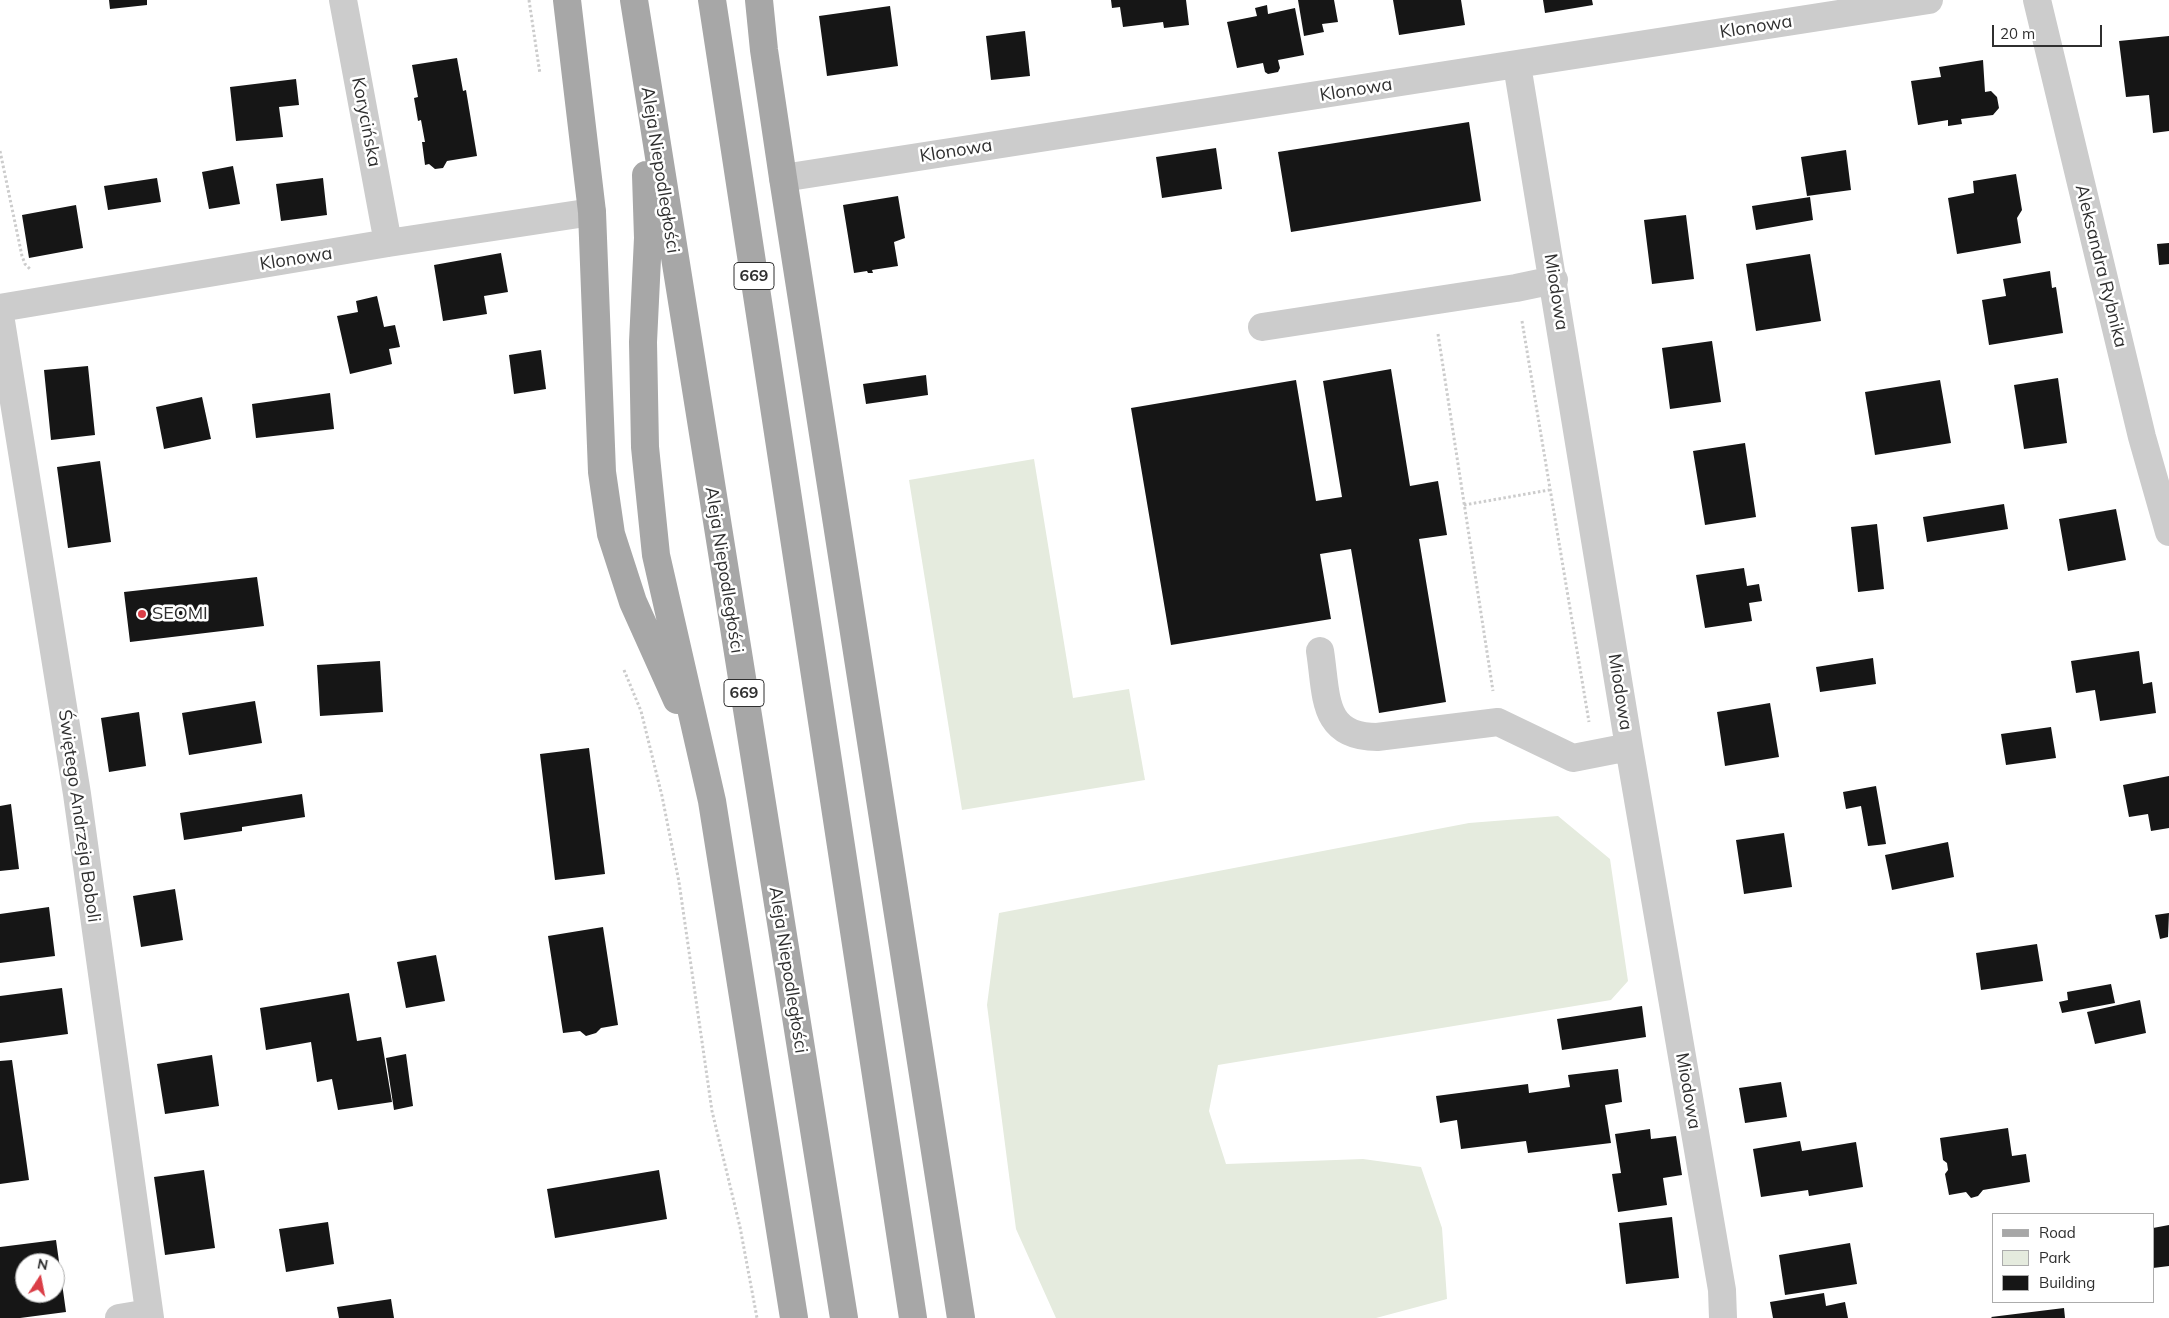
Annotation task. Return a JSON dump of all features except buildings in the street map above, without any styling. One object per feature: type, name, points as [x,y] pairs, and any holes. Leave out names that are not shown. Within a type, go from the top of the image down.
[{"type":"main road","points":[[567,0],[592,212],[602,472],[611,534],[633,602],[679,704],[712,801]]},
{"type":"main road","name":"Aleja Niepodległości","points":[[634,0],[844,1318]]},
{"type":"main road","name":"669","points":[[712,0],[913,1318]]},
{"type":"main road","points":[[720,0],[724,72]]},
{"type":"main road","points":[[759,0],[764,50],[783,178],[961,1318]]},
{"type":"main road","points":[[644,68],[648,238],[643,342],[646,447],[656,556],[712,801],[794,1318]]},
{"type":"street","name":"Korycińska","points":[[343,0],[388,243]]},
{"type":"street","name":"Klonowa","points":[[783,178],[1929,0]]},
{"type":"street","name":"Aleksandra Rybnika","points":[[2037,0],[2142,437],[2169,532]]},
{"type":"street","name":"Miodowa","points":[[1517,65],[1554,280],[1629,747],[1722,1290],[1723,1318]]},
{"type":"street","name":"Klonowa","points":[[0,308],[388,243],[592,212]]},
{"type":"street","points":[[1262,327],[1516,288],[1554,280]]},
{"type":"street","name":"Świętego Andrzeja Boboli","points":[[0,315],[77,794],[150,1316]]},
{"type":"street","points":[[1320,651],[1330,714],[1344,730],[1360,737],[1377,737],[1498,722],[1574,758],[1629,747]]},
{"type":"street","points":[[119,1318],[150,1316]]},
{"type":"path","points":[[0,151],[22,256],[30,270]]},
{"type":"path","points":[[1516,288],[1594,754]]},
{"type":"path","points":[[1433,301],[1498,722]]},
{"type":"path","points":[[1464,505],[1550,490]]},
{"type":"green space","points":[[1034,459],[1073,698],[1129,689],[1145,780],[962,810],[909,480]]},
{"type":"green space","points":[[1558,816],[1610,859],[1628,981],[1611,1000],[1218,1065],[1209,1111],[1226,1164],[1363,1159],[1421,1167],[1442,1228],[1447,1299],[1376,1318],[1056,1318],[1016,1229],[987,1005],[999,913],[1469,823]]},
{"type":"place","name":"SEOMI","points":[[142,614]]}]
